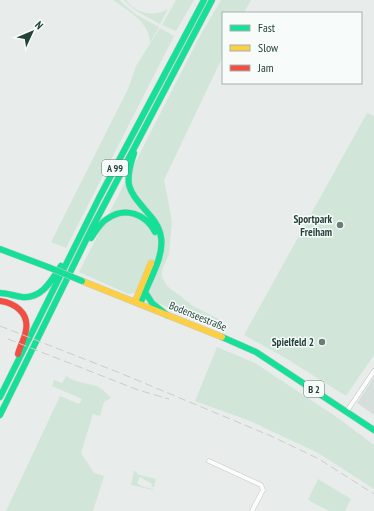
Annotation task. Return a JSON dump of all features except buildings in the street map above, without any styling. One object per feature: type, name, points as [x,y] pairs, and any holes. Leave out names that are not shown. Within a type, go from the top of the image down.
[{"type":"main road","name":"A 99","points":[[0,397],[135,129],[204,0]]},
{"type":"main road","name":"A 99","points":[[0,415],[137,140],[212,0]]},
{"type":"main road","points":[[201,19],[217,0]]},
{"type":"main road","points":[[137,140],[129,171],[128,181],[130,190],[136,200],[154,219],[161,236],[161,248],[159,255],[147,280]]},
{"type":"main road","points":[[80,252],[99,227],[109,217],[120,213],[129,212],[138,214],[149,222],[154,228],[157,242],[144,291],[138,303]]},
{"type":"main road","points":[[0,294],[29,297],[41,293],[47,287],[78,241]]},
{"type":"main road","name":"Bodenseestraße","points":[[0,249],[138,303],[256,352],[280,366],[374,430]]},
{"type":"main road","points":[[144,291],[152,303],[167,315]]},
{"type":"main road","points":[[0,301],[17,307],[23,313],[25,319],[25,332],[14,368]]},
{"type":"street","points":[[347,411],[374,371]]},
{"type":"street","points":[[209,461],[261,485],[263,490],[252,511]]},
{"type":"shaded area","points":[[374,377],[374,415],[357,403]]},
{"type":"green space","points":[[113,0],[119,0],[135,14],[159,27],[150,43],[149,36],[142,23]]},
{"type":"green space","points":[[124,0],[126,0],[134,8],[145,13],[151,14],[163,12],[168,9],[160,24],[136,11]]},
{"type":"green space","points":[[176,0],[194,0],[176,31],[162,25]]},
{"type":"green space","points":[[221,0],[251,0],[245,12],[222,12],[222,58],[164,180],[172,221],[169,254],[162,270],[162,277],[167,286],[193,306],[219,319],[215,328],[135,293],[128,294],[79,272],[201,34]]},
{"type":"green space","points":[[160,28],[174,36],[66,248],[51,242],[128,89],[136,66]]},
{"type":"green space","name":"Sportpark Freiham","points":[[367,113],[374,116],[374,355],[346,396],[282,356],[244,335]]},
{"type":"green space","points":[[217,347],[255,363],[338,418],[374,445],[374,489],[318,453],[250,421],[195,401]]},
{"type":"green space","points":[[66,376],[76,381],[94,385],[107,393],[111,398],[104,402],[100,416],[93,414],[81,453],[94,473],[104,476],[93,511],[6,511],[60,396],[79,404],[82,399],[52,386],[54,380],[62,383]]},
{"type":"green space","points":[[134,471],[137,472],[137,474],[156,479],[154,487],[151,487],[152,484],[140,477],[137,483],[153,490],[131,485]]},
{"type":"green space","points":[[318,479],[351,499],[345,511],[329,511],[308,500]]},
{"type":"railway","points":[[0,326],[120,373],[271,436],[319,459],[374,494]]},
{"type":"railway","points":[[8,339],[138,390],[169,399]]},
{"type":"traffic: fast","points":[[0,397],[99,198],[204,0]]},
{"type":"traffic: fast","points":[[0,415],[91,230],[212,0]]},
{"type":"traffic: fast","points":[[134,153],[130,165],[130,189],[138,202],[155,222],[161,237],[161,251],[159,258],[145,292],[152,303],[167,315]]},
{"type":"traffic: fast","points":[[91,238],[98,227],[105,221],[114,215],[121,213],[134,214],[141,217],[155,232]]},
{"type":"traffic: fast","points":[[0,249],[48,267]]},
{"type":"traffic: fast","points":[[0,293],[22,297],[35,295],[45,288],[61,266]]},
{"type":"traffic: fast","points":[[48,267],[82,281]]},
{"type":"traffic: fast","points":[[140,304],[145,292]]},
{"type":"traffic: fast","points":[[222,337],[256,352],[374,430]]},
{"type":"traffic: slow","points":[[135,302],[151,263]]},
{"type":"traffic: slow","points":[[82,281],[222,337]]},
{"type":"traffic: jam","points":[[0,301],[16,307],[20,310],[25,319],[25,333],[18,354]]},
{"type":"place","name":"Sportpark Freiham","points":[[340,225]]},
{"type":"place","name":"Spielfeld 2","points":[[322,342]]}]
